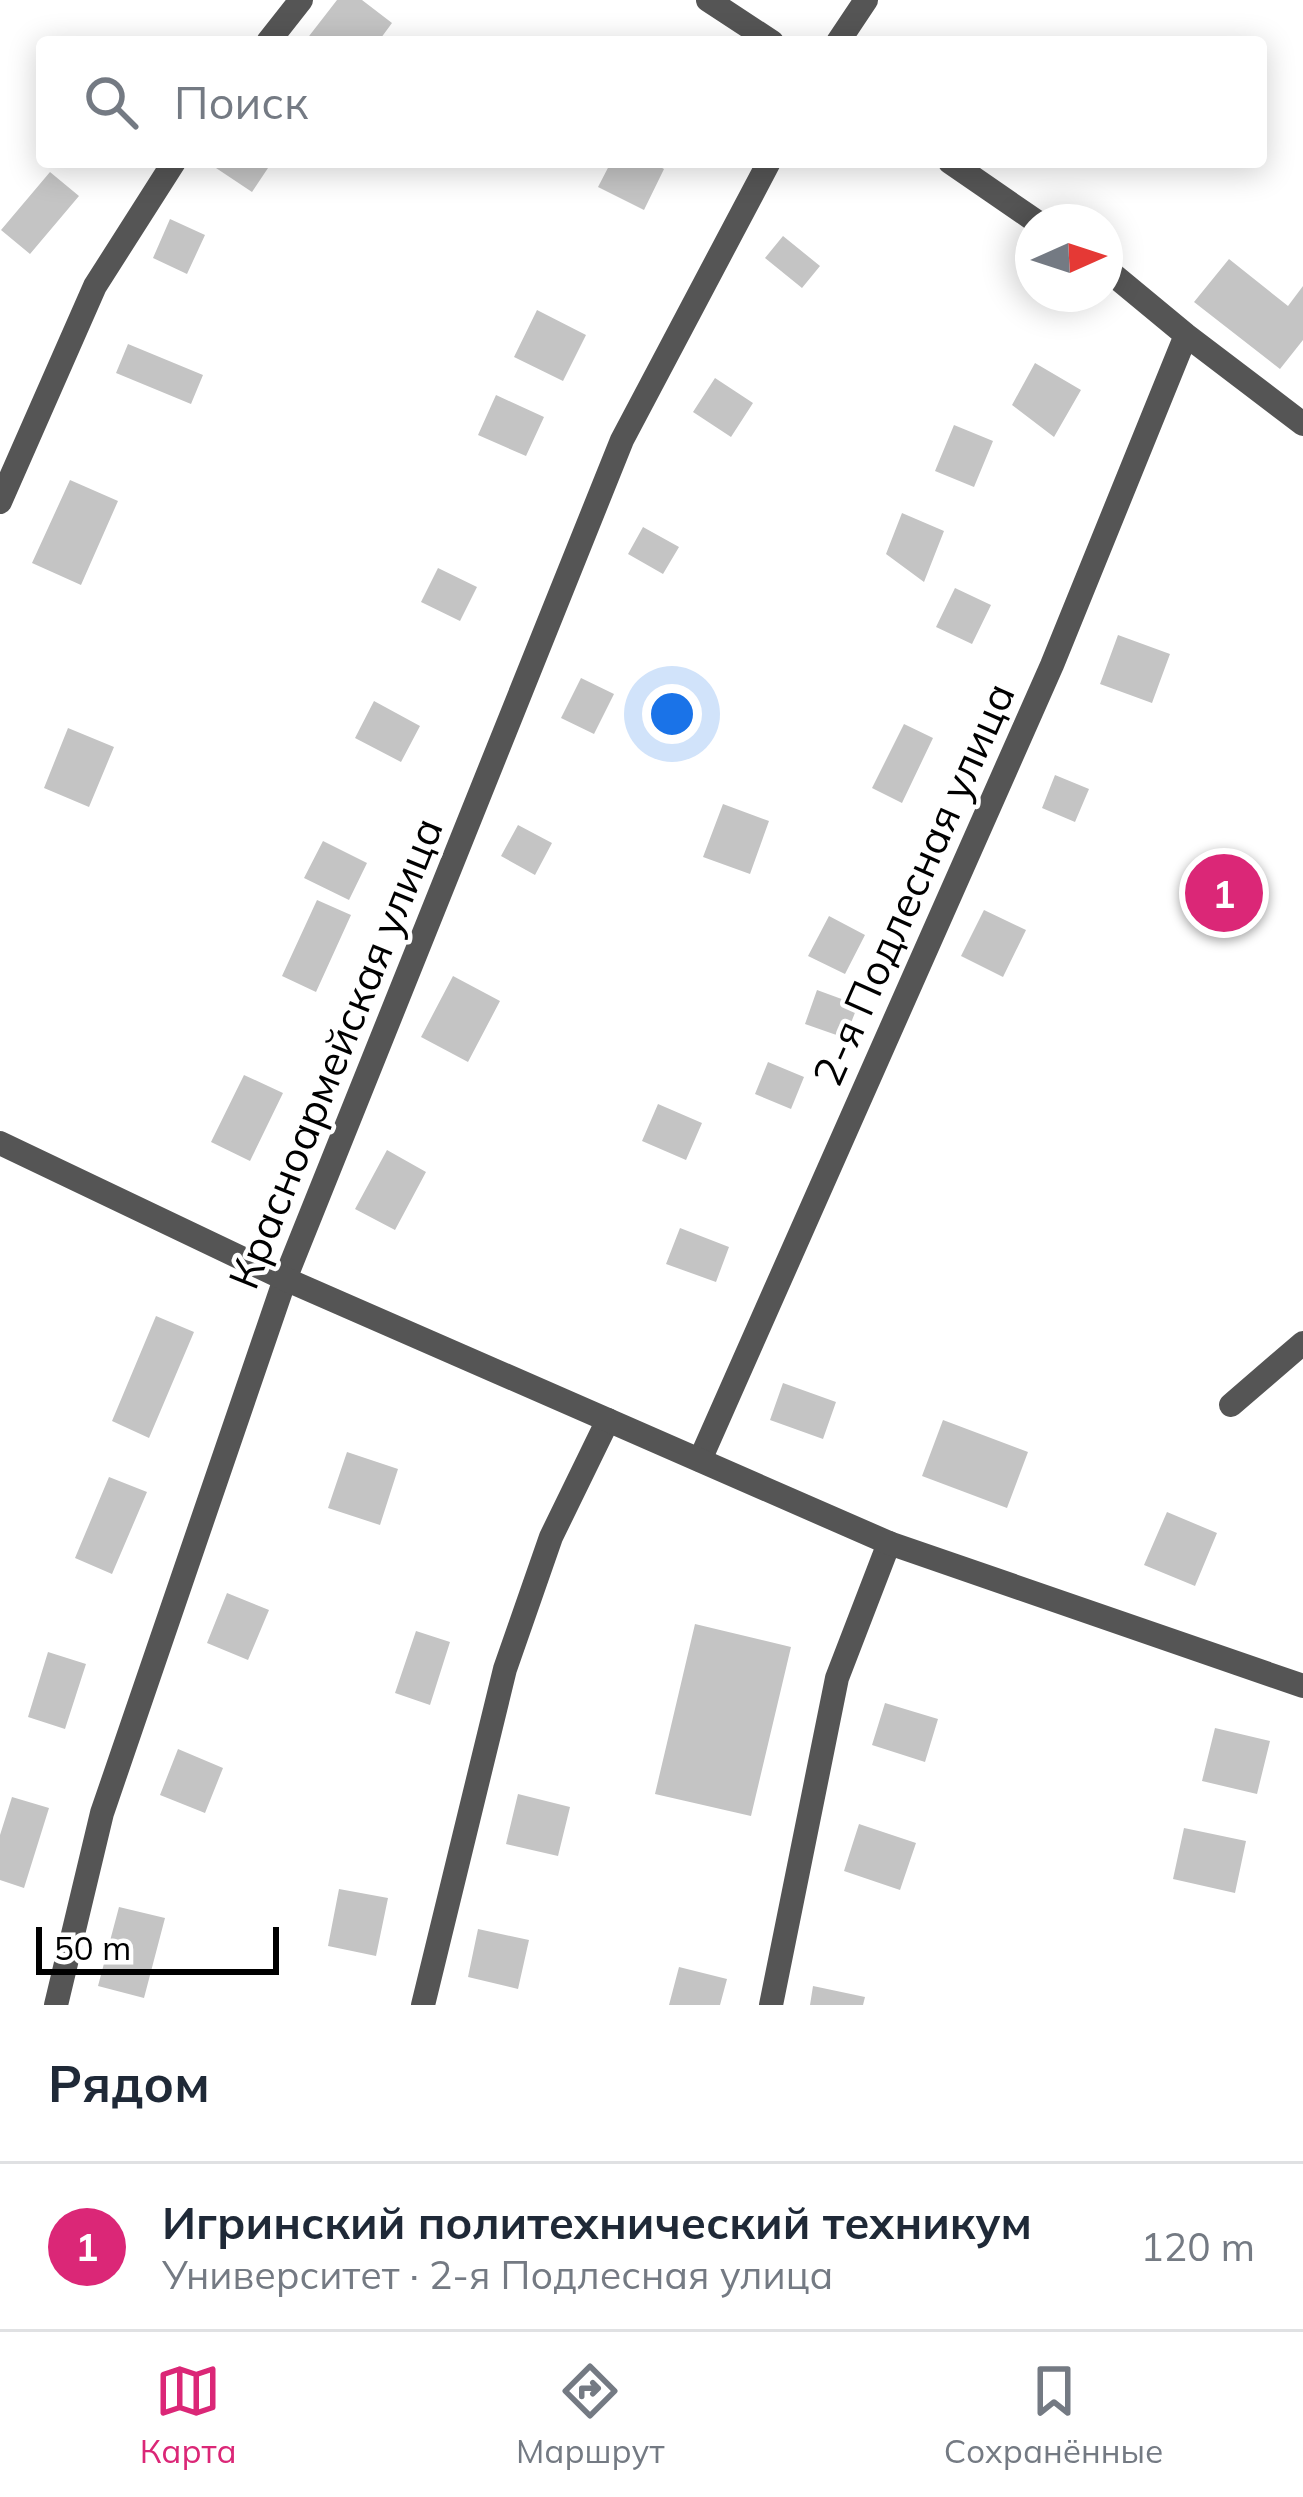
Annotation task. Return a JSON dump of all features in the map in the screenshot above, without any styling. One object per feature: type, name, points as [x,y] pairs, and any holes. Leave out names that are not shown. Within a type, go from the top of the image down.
[{"type":"street","points":[[273,36],[301,0]]},
{"type":"street","points":[[708,0],[763,36]]},
{"type":"street","points":[[842,36],[866,0]]},
{"type":"street","points":[[0,502],[95,286],[170,168]]},
{"type":"street","name":"Красноармейская улица","points":[[56,2005],[102,1813],[285,1279],[622,440],[767,168]]},
{"type":"street","points":[[959,168],[1015,207]]},
{"type":"street","points":[[1123,283],[1303,424]]},
{"type":"street","name":"2-я Подлесная улица","points":[[700,1460],[1052,665],[1186,335]]},
{"type":"street","points":[[0,1143],[285,1279],[889,1543],[1303,1686]]},
{"type":"street","points":[[1232,1406],[1303,1343]]},
{"type":"street","points":[[423,2005],[505,1670],[551,1537],[608,1420]]},
{"type":"street","points":[[771,2005],[836,1678],[889,1543]]},
{"type":"building","points":[[337,0],[362,0],[392,23],[382,36],[309,36]]},
{"type":"building","points":[[216,168],[268,168],[252,192]]},
{"type":"building","points":[[608,168],[664,169],[644,210],[598,187]]},
{"type":"building","points":[[50,172],[79,196],[30,254],[1,230]]},
{"type":"building","points":[[170,219],[205,235],[187,274],[153,258]]},
{"type":"building","points":[[783,236],[820,266],[802,288],[765,258]]},
{"type":"building","points":[[1229,259],[1288,306],[1303,286],[1303,340],[1280,369],[1194,302]]},
{"type":"building","points":[[537,310],[586,335],[563,381],[514,357]]},
{"type":"building","points":[[128,344],[203,375],[191,404],[116,373]]},
{"type":"building","points":[[1035,363],[1081,390],[1054,437],[1012,405]]},
{"type":"building","points":[[715,378],[753,403],[731,437],[693,412]]},
{"type":"building","points":[[496,395],[544,417],[526,456],[478,435]]},
{"type":"building","points":[[954,425],[993,441],[974,487],[935,471]]},
{"type":"building","points":[[70,480],[118,501],[81,585],[32,563]]},
{"type":"building","points":[[902,513],[944,531],[924,582],[886,554]]},
{"type":"building","points":[[643,527],[679,547],[663,574],[628,554]]},
{"type":"building","points":[[438,568],[477,587],[460,621],[421,602]]},
{"type":"building","points":[[955,588],[991,605],[972,644],[936,627]]},
{"type":"building","points":[[1118,635],[1170,654],[1152,703],[1100,684]]},
{"type":"building","points":[[581,678],[614,694],[594,734],[561,718]]},
{"type":"building","points":[[374,701],[420,726],[401,762],[355,738]]},
{"type":"building","points":[[904,724],[933,738],[902,803],[872,788]]},
{"type":"building","points":[[68,728],[114,747],[89,807],[44,788]]},
{"type":"building","points":[[1055,775],[1089,789],[1075,822],[1042,808]]},
{"type":"building","points":[[723,804],[769,821],[750,874],[703,857]]},
{"type":"building","points":[[518,825],[552,843],[535,875],[501,856]]},
{"type":"building","points":[[323,841],[367,863],[349,900],[304,878]]},
{"type":"building","points":[[317,900],[351,915],[316,992],[282,976]]},
{"type":"building","points":[[984,910],[1026,930],[1003,977],[961,956]]},
{"type":"building","points":[[829,916],[865,935],[845,974],[808,956]]},
{"type":"building","points":[[453,976],[500,1001],[468,1062],[421,1037]]},
{"type":"building","points":[[817,990],[858,1005],[845,1038],[805,1024]]},
{"type":"building","points":[[768,1062],[804,1077],[791,1109],[755,1094]]},
{"type":"building","points":[[244,1075],[283,1093],[250,1161],[211,1142]]},
{"type":"building","points":[[658,1104],[702,1123],[686,1160],[642,1141]]},
{"type":"building","points":[[387,1150],[426,1172],[395,1230],[355,1209]]},
{"type":"building","points":[[680,1228],[729,1247],[716,1282],[666,1264]]},
{"type":"building","points":[[156,1316],[194,1332],[149,1438],[112,1421]]},
{"type":"building","points":[[783,1383],[836,1402],[823,1439],[770,1420]]},
{"type":"building","points":[[943,1420],[1028,1452],[1007,1508],[922,1476]]},
{"type":"building","points":[[347,1452],[398,1469],[380,1525],[328,1508]]},
{"type":"building","points":[[109,1477],[147,1492],[112,1574],[75,1558]]},
{"type":"building","points":[[1167,1512],[1217,1533],[1195,1586],[1144,1565]]},
{"type":"building","points":[[227,1593],[269,1610],[248,1660],[207,1643]]},
{"type":"building","points":[[695,1624],[791,1647],[751,1816],[655,1794]]},
{"type":"building","points":[[416,1631],[450,1642],[430,1705],[395,1693]]},
{"type":"building","points":[[48,1652],[86,1664],[65,1729],[28,1717]]},
{"type":"building","points":[[885,1703],[938,1719],[925,1762],[872,1745]]},
{"type":"building","points":[[1215,1728],[1270,1741],[1257,1794],[1202,1781]]},
{"type":"building","points":[[178,1749],[223,1768],[205,1813],[160,1795]]},
{"type":"building","points":[[518,1794],[570,1807],[558,1856],[506,1844]]},
{"type":"building","points":[[12,1797],[49,1808],[24,1888],[0,1880],[0,1835]]},
{"type":"building","points":[[859,1824],[916,1843],[900,1890],[844,1871]]},
{"type":"building","points":[[1184,1828],[1246,1841],[1235,1893],[1173,1879]]},
{"type":"building","points":[[339,1889],[388,1898],[376,1956],[328,1946]]},
{"type":"building","points":[[119,1907],[165,1918],[144,1998],[98,1986]]},
{"type":"building","points":[[478,1929],[529,1940],[518,1989],[468,1977]]},
{"type":"building","points":[[679,1967],[727,1979],[720,2005],[669,2005]]},
{"type":"building","points":[[813,1986],[865,1997],[863,2005],[810,2005]]},
{"type":"place","name":"Игринский политехнический техникум","points":[[1224,893]]}]
